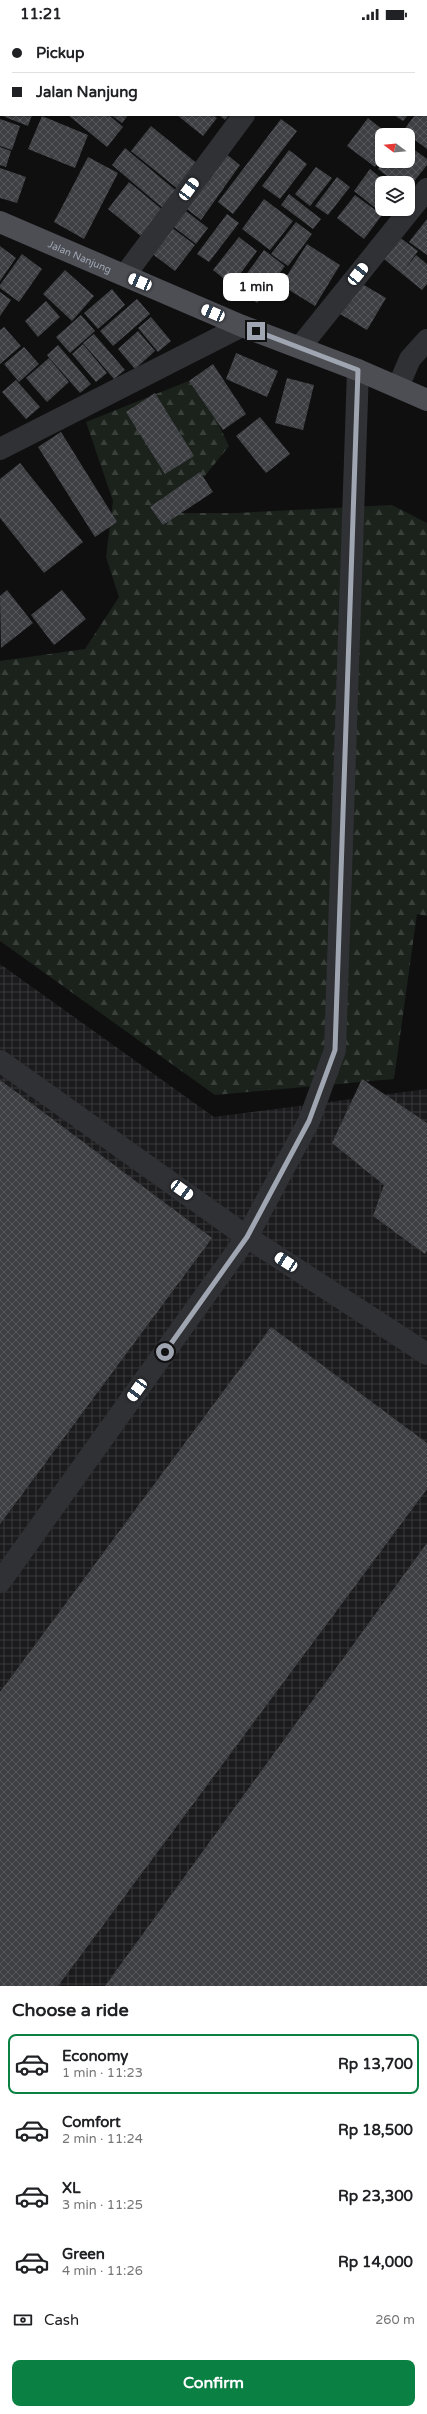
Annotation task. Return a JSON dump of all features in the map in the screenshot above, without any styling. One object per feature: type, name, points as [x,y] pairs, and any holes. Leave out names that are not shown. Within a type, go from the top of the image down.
[{"type":"main road","name":"Jalan Nanjung","points":[[0,222],[242,326],[358,370],[427,400]]},
{"type":"street","points":[[125,275],[243,116]]},
{"type":"street","points":[[300,347],[427,189]]},
{"type":"street","points":[[0,449],[242,326]]},
{"type":"street","points":[[398,387],[410,359],[427,340]]},
{"type":"street","points":[[0,1582],[247,1237],[309,1121],[335,1050],[358,370]]},
{"type":"street","points":[[0,1061],[247,1237],[427,1354]]},
{"type":"shaded area","points":[[0,964],[214,1117],[427,1089],[427,1986],[0,1986]]},
{"type":"green space","points":[[196,378],[229,446],[175,513],[236,513],[392,505],[427,523],[427,916],[417,914],[394,1079],[215,1095],[0,941],[0,661],[85,649],[119,597],[106,557],[113,501],[86,422]]},
{"type":"building","points":[[3,116],[32,116],[28,126]]},
{"type":"building","points":[[42,116],[88,135],[75,168],[28,149]]},
{"type":"building","points":[[69,116],[110,116],[123,127],[107,147]]},
{"type":"building","points":[[112,116],[127,116],[122,123]]},
{"type":"building","points":[[178,116],[214,116],[217,118],[203,136]]},
{"type":"building","points":[[220,116],[228,116],[225,120]]},
{"type":"building","points":[[396,116],[407,116],[403,121]]},
{"type":"building","points":[[414,116],[427,116],[427,149],[415,140],[415,128],[405,128]]},
{"type":"building","points":[[368,118],[380,128],[375,128],[375,167],[347,146]]},
{"type":"building","points":[[0,119],[20,126],[12,150],[0,146]]},
{"type":"building","points":[[281,119],[297,131],[233,214],[218,202]]},
{"type":"building","points":[[151,126],[199,165],[179,190],[131,151]]},
{"type":"building","points":[[0,147],[11,151],[6,167],[0,165]]},
{"type":"building","points":[[125,148],[179,193],[165,210],[112,165]]},
{"type":"building","points":[[289,150],[307,164],[280,199],[262,186]]},
{"type":"building","points":[[415,150],[427,159],[427,165],[415,180],[415,176],[387,176],[378,169],[415,168]]},
{"type":"building","points":[[225,153],[240,165],[201,220],[183,206],[201,183],[206,187],[202,182]]},
{"type":"building","points":[[88,157],[118,173],[84,239],[54,222]]},
{"type":"building","points":[[316,167],[332,178],[310,206],[295,194]]},
{"type":"building","points":[[0,168],[26,177],[17,203],[0,198]]},
{"type":"building","points":[[370,169],[378,176],[375,176],[375,208],[354,191]]},
{"type":"building","points":[[337,177],[350,187],[328,215],[315,206]]},
{"type":"building","points":[[129,182],[164,211],[142,237],[108,209]]},
{"type":"building","points":[[289,194],[321,219],[313,229],[281,205]]},
{"type":"building","points":[[355,195],[375,210],[375,216],[381,216],[364,239],[337,218]]},
{"type":"building","points":[[264,199],[293,221],[270,250],[242,229]]},
{"type":"building","points":[[182,208],[208,228],[196,244],[170,224]]},
{"type":"building","points":[[227,214],[239,223],[209,262],[197,254]]},
{"type":"building","points":[[427,219],[427,255],[409,242]]},
{"type":"building","points":[[296,222],[312,234],[288,266],[271,254]]},
{"type":"building","points":[[171,227],[195,245],[175,271],[151,253]]},
{"type":"building","points":[[395,234],[418,251],[404,270],[416,255],[427,264],[427,284],[422,290],[379,255]]},
{"type":"building","points":[[239,237],[257,251],[232,285],[213,270]]},
{"type":"building","points":[[307,244],[340,265],[315,306],[281,285]]},
{"type":"building","points":[[0,246],[16,258],[0,281]]},
{"type":"building","points":[[264,250],[285,266],[257,303],[237,287]]},
{"type":"building","points":[[22,254],[42,269],[19,302],[0,288],[0,285]]},
{"type":"building","points":[[65,270],[94,296],[72,321],[43,294]]},
{"type":"building","points":[[359,282],[386,298],[367,330],[340,314]]},
{"type":"building","points":[[112,289],[125,305],[98,329],[84,313]]},
{"type":"building","points":[[0,292],[11,300],[0,316]]},
{"type":"building","points":[[137,299],[150,314],[113,346],[100,331]]},
{"type":"building","points":[[46,301],[60,317],[38,337],[25,321]]},
{"type":"building","points":[[81,315],[95,331],[70,353],[56,337]]},
{"type":"building","points":[[151,317],[171,341],[158,352],[138,328]]},
{"type":"building","points":[[4,327],[21,346],[0,364],[0,330]]},
{"type":"building","points":[[138,331],[155,351],[135,369],[118,349]]},
{"type":"building","points":[[94,334],[125,370],[114,379],[83,343]]},
{"type":"building","points":[[83,344],[107,373],[96,382],[72,354]]},
{"type":"building","points":[[58,345],[91,384],[80,393],[47,355]]},
{"type":"building","points":[[24,347],[39,364],[19,382],[4,364]]},
{"type":"building","points":[[236,353],[278,371],[267,397],[226,379]]},
{"type":"building","points":[[49,358],[69,382],[47,402],[26,378]]},
{"type":"building","points":[[213,364],[246,414],[223,430],[189,381]]},
{"type":"building","points":[[287,378],[314,385],[303,430],[275,423]]},
{"type":"building","points":[[16,380],[40,407],[26,419],[2,392]]},
{"type":"building","points":[[155,393],[194,456],[165,474],[126,412]]},
{"type":"building","points":[[260,417],[290,454],[266,473],[236,436]]},
{"type":"building","points":[[61,432],[117,522],[95,537],[38,447]]},
{"type":"building","points":[[20,463],[83,542],[44,573],[0,518],[0,479]]},
{"type":"building","points":[[200,472],[213,492],[163,525],[150,507]]},
{"type":"building","points":[[7,590],[33,623],[1,648],[0,596]]},
{"type":"building","points":[[62,590],[86,619],[54,645],[31,615]]},
{"type":"building","points":[[362,1079],[427,1123],[427,1251],[425,1254],[373,1216],[384,1185],[332,1143]]},
{"type":"building","points":[[0,1080],[212,1238],[0,1524]]},
{"type":"building","points":[[271,1327],[427,1443],[427,1489],[58,1986],[0,1986],[0,1692]]},
{"type":"building","points":[[427,1543],[427,1986],[105,1986]]},
{"type":"route","points":[[165,1352],[247,1237],[309,1121],[325,1082],[335,1050],[355,412],[358,370],[256,331]]}]
